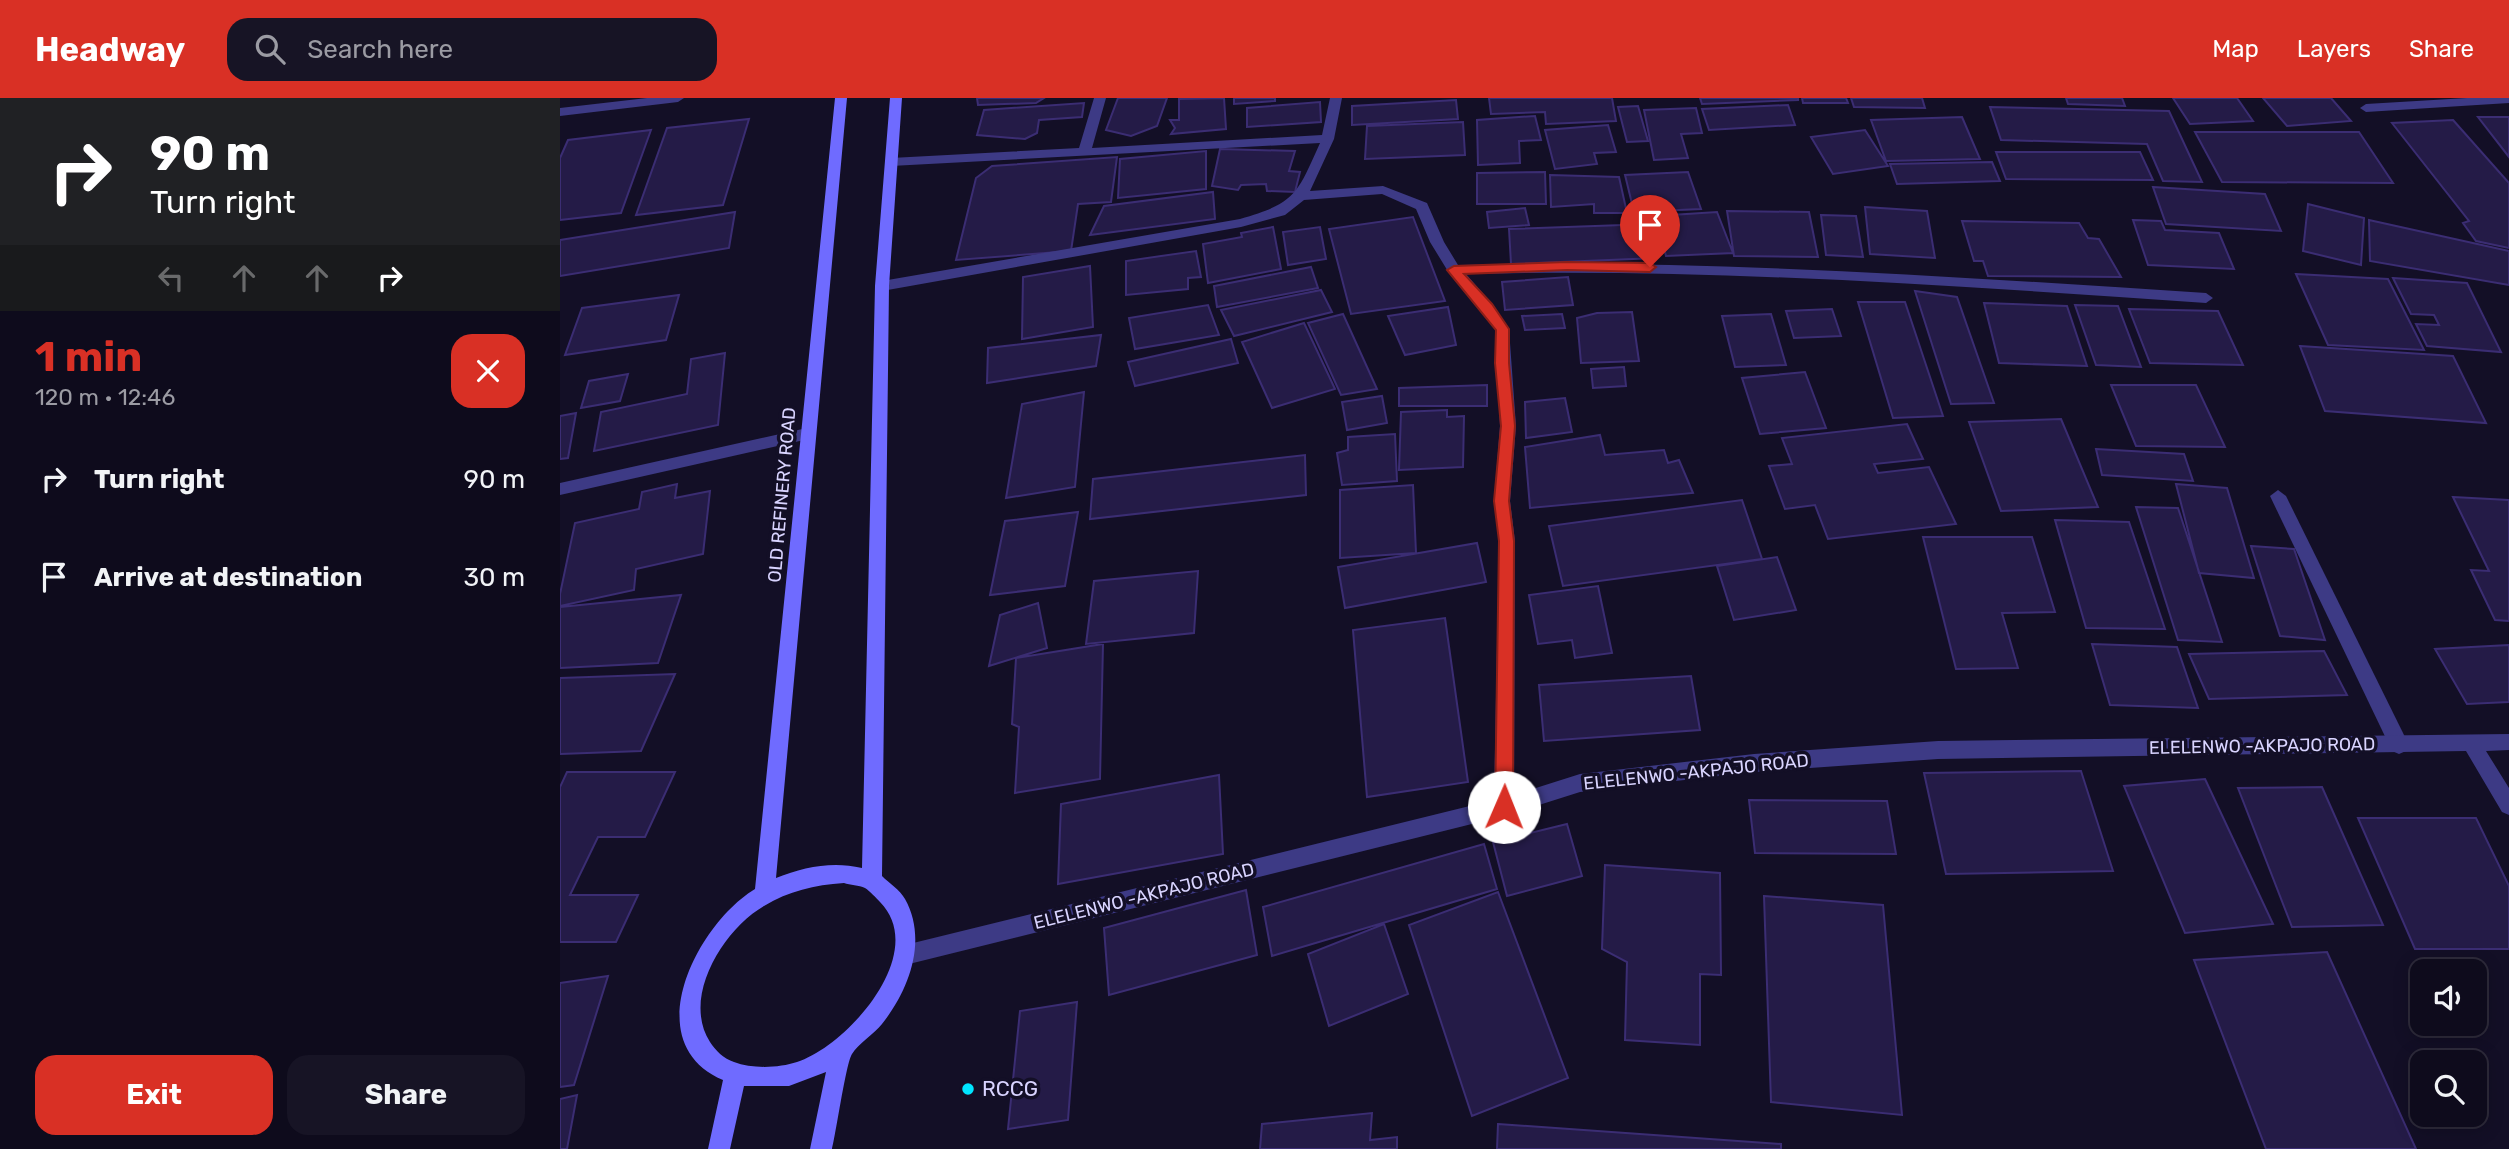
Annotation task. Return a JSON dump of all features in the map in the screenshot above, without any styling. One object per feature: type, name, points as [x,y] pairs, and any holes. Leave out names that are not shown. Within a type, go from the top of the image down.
[{"type":"main road","name":"OLD REFINERY ROAD","points":[[764,896],[841,98]]},
{"type":"main road","points":[[872,881],[882,286],[896,98]]},
{"type":"main road","points":[[844,873],[872,881],[892,898],[900,915],[904,924],[905,955],[894,989],[873,1022],[841,1051],[804,1071],[768,1079],[734,1075],[708,1059],[693,1034],[691,1001],[700,966],[719,934],[746,907],[779,887],[812,875],[844,873]]},
{"type":"main road","points":[[821,1149],[841,1051]]},
{"type":"main road","points":[[719,1149],[734,1075]]},
{"type":"street","points":[[560,112],[678,98]]},
{"type":"street","points":[[1084,152],[1100,98]]},
{"type":"street","points":[[882,286],[1241,223],[1280,212],[1301,196],[1328,139],[1336,98]]},
{"type":"street","points":[[2366,108],[2509,99]]},
{"type":"street","points":[[891,162],[1328,139]]},
{"type":"street","points":[[1301,196],[1383,190],[1422,206],[1437,242],[1454,270],[1487,307],[1502,329],[1508,426],[1502,501],[1507,541],[1504,807]]},
{"type":"street","points":[[1454,270],[1567,266],[1733,269],[1931,278],[2206,298]]},
{"type":"street","points":[[560,489],[807,435]]},
{"type":"street","points":[[2278,496],[2399,745]]},
{"type":"street","name":"ELELENWO -AKPAJO ROAD","points":[[905,955],[1504,807],[1580,783],[1754,763],[1938,750],[2509,742]]},
{"type":"street","points":[[2472,744],[2509,806]]},
{"type":"building","points":[[977,98],[1044,98],[1036,103],[978,105]]},
{"type":"building","points":[[1118,98],[1167,98],[1157,126],[1131,136],[1106,130]]},
{"type":"building","points":[[1224,98],[1226,129],[1171,134],[1175,128],[1170,120],[1179,120],[1179,99]]},
{"type":"building","points":[[1234,98],[1275,98],[1275,101],[1234,104]]},
{"type":"building","points":[[1489,98],[1612,98],[1616,121],[1546,124],[1545,112],[1491,114]]},
{"type":"building","points":[[1700,98],[1798,98],[1798,100],[1702,104]]},
{"type":"building","points":[[1802,98],[1846,98],[1848,103],[1803,103]]},
{"type":"building","points":[[1851,98],[1922,98],[1925,108],[1854,107]]},
{"type":"building","points":[[2066,98],[2122,98],[2125,106],[2068,104]]},
{"type":"building","points":[[2173,98],[2237,98],[2253,121],[2190,124]]},
{"type":"building","points":[[2263,98],[2331,98],[2351,121],[2287,126]]},
{"type":"building","points":[[1456,100],[1458,119],[1352,125],[1352,106]]},
{"type":"building","points":[[1320,102],[1321,122],[1247,127],[1247,108]]},
{"type":"building","points":[[1084,103],[1082,117],[1039,120],[1037,133],[1025,139],[977,135],[984,110]]},
{"type":"building","points":[[1788,105],[1795,125],[1709,130],[1702,109]]},
{"type":"building","points":[[1638,106],[1648,141],[1627,142],[1618,107]]},
{"type":"building","points":[[1990,107],[2169,111],[2202,182],[2163,181],[2147,144],[2001,140]]},
{"type":"building","points":[[1696,108],[1702,133],[1681,134],[1688,158],[1654,160],[1644,110]]},
{"type":"building","points":[[1535,116],[1541,140],[1519,141],[1520,163],[1478,165],[1477,120]]},
{"type":"building","points":[[1962,117],[1980,159],[1886,161],[1871,120]]},
{"type":"building","points":[[2478,117],[2509,117],[2509,157]]},
{"type":"building","points":[[749,119],[723,205],[636,215],[667,128]]},
{"type":"building","points":[[2453,120],[2509,183],[2509,248],[2476,241],[2463,223],[2469,221],[2392,123]]},
{"type":"building","points":[[1463,122],[1465,155],[1365,159],[1367,126]]},
{"type":"building","points":[[1608,125],[1616,152],[1594,153],[1597,164],[1555,169],[1545,130]]},
{"type":"building","points":[[651,130],[621,213],[560,220],[560,158],[568,140]]},
{"type":"building","points":[[1865,130],[1888,166],[1833,174],[1811,137]]},
{"type":"building","points":[[2195,132],[2359,132],[2393,183],[2222,182]]},
{"type":"building","points":[[1220,149],[1295,151],[1289,171],[1300,172],[1295,192],[1267,191],[1266,184],[1241,185],[1238,190],[1212,186]]},
{"type":"building","points":[[1206,151],[1206,189],[1118,198],[1120,159]]},
{"type":"building","points":[[1996,152],[2140,152],[2153,180],[2006,179]]},
{"type":"building","points":[[1117,157],[1111,202],[1078,204],[1071,251],[956,260],[976,178],[992,166]]},
{"type":"building","points":[[1992,162],[2000,181],[1897,184],[1890,164]]},
{"type":"building","points":[[1545,172],[1546,204],[1477,204],[1477,173]]},
{"type":"building","points":[[1688,172],[1701,209],[1634,212],[1625,175]]},
{"type":"building","points":[[1550,175],[1619,177],[1627,213],[1594,213],[1594,204],[1551,207]]},
{"type":"building","points":[[2153,187],[2265,194],[2281,231],[2166,224]]},
{"type":"building","points":[[1213,192],[1215,219],[1090,235],[1104,206]]},
{"type":"building","points":[[2308,204],[2364,218],[2361,265],[2303,251]]},
{"type":"building","points":[[1865,207],[1927,211],[1935,258],[1870,254]]},
{"type":"building","points":[[1525,208],[1529,225],[1489,228],[1487,212]]},
{"type":"building","points":[[1727,211],[1809,212],[1818,257],[1734,256]]},
{"type":"building","points":[[735,212],[729,248],[560,276],[560,240]]},
{"type":"building","points":[[1717,212],[1733,253],[1666,256],[1656,216]]},
{"type":"building","points":[[1821,215],[1856,216],[1863,257],[1826,255]]},
{"type":"building","points":[[1413,217],[1445,301],[1351,314],[1329,229]]},
{"type":"building","points":[[2133,220],[2161,221],[2165,230],[2219,233],[2234,269],[2148,265]]},
{"type":"building","points":[[2369,220],[2509,251],[2509,285],[2370,261]]},
{"type":"building","points":[[1962,221],[2079,223],[2088,238],[2099,239],[2121,277],[1988,276],[1983,261],[1974,261]]},
{"type":"building","points":[[1651,224],[1657,258],[1511,264],[1509,229]]},
{"type":"building","points":[[1273,227],[1281,269],[1208,283],[1203,244],[1242,237],[1241,233]]},
{"type":"building","points":[[1320,227],[1326,259],[1288,265],[1283,232]]},
{"type":"building","points":[[1196,251],[1201,277],[1188,278],[1188,289],[1126,295],[1126,261]]},
{"type":"building","points":[[1090,266],[1093,327],[1022,339],[1023,277]]},
{"type":"building","points":[[1311,267],[1318,288],[1217,307],[1214,286]]},
{"type":"building","points":[[2296,274],[2388,279],[2424,350],[2328,345]]},
{"type":"building","points":[[1568,277],[1573,305],[1505,310],[1502,282]]},
{"type":"building","points":[[2393,278],[2467,283],[2501,352],[2427,346],[2416,324],[2439,325],[2434,315],[2411,314]]},
{"type":"building","points":[[1321,290],[1332,312],[1234,336],[1221,310]]},
{"type":"building","points":[[1915,291],[1957,297],[1994,403],[1951,404]]},
{"type":"building","points":[[679,295],[666,340],[565,355],[582,308]]},
{"type":"building","points":[[1858,302],[1905,302],[1943,416],[1893,418]]},
{"type":"building","points":[[1984,303],[2067,306],[2087,366],[1999,363]]},
{"type":"building","points":[[1208,305],[1219,335],[1135,349],[1129,318]]},
{"type":"building","points":[[2075,305],[2118,306],[2141,367],[2096,365]]},
{"type":"building","points":[[1448,307],[1456,345],[1405,355],[1388,316]]},
{"type":"building","points":[[1832,309],[1841,336],[1794,338],[1786,311]]},
{"type":"building","points":[[2129,309],[2218,311],[2243,365],[2150,363]]},
{"type":"building","points":[[1632,312],[1639,361],[1581,363],[1577,318],[1597,313]]},
{"type":"building","points":[[1343,314],[1377,389],[1341,395],[1308,323]]},
{"type":"building","points":[[1562,314],[1565,328],[1525,330],[1522,316]]},
{"type":"building","points":[[1771,314],[1786,365],[1735,367],[1722,316]]},
{"type":"building","points":[[1304,323],[1335,389],[1272,408],[1242,342]]},
{"type":"building","points":[[1101,335],[1096,366],[987,383],[988,348]]},
{"type":"building","points":[[1231,339],[1238,363],[1135,386],[1128,362]]},
{"type":"building","points":[[2300,346],[2453,356],[2486,423],[2325,411]]},
{"type":"building","points":[[725,353],[718,425],[594,451],[601,412],[687,394],[691,359]]},
{"type":"building","points":[[1624,367],[1626,386],[1593,388],[1591,369]]},
{"type":"building","points":[[1805,372],[1826,428],[1760,434],[1742,378]]},
{"type":"building","points":[[628,374],[620,401],[581,408],[589,381]]},
{"type":"building","points":[[1487,385],[1487,406],[1399,406],[1399,388]]},
{"type":"building","points":[[2111,385],[2196,385],[2225,447],[2136,446]]},
{"type":"building","points":[[1084,392],[1075,487],[1006,498],[1022,404]]},
{"type":"building","points":[[1382,396],[1387,423],[1347,430],[1342,402]]},
{"type":"building","points":[[1565,398],[1572,432],[1526,438],[1525,402]]},
{"type":"building","points":[[1447,410],[1447,417],[1464,416],[1463,467],[1399,470],[1401,412]]},
{"type":"building","points":[[576,413],[568,458],[560,459],[560,416]]},
{"type":"building","points":[[2061,419],[2098,507],[2001,511],[1969,422]]},
{"type":"building","points":[[1907,424],[1923,459],[1874,464],[1878,473],[1929,467],[1956,524],[1828,539],[1815,505],[1785,509],[1769,466],[1792,464],[1782,438]]},
{"type":"building","points":[[1395,434],[1397,481],[1342,485],[1337,453],[1348,450],[1348,437]]},
{"type":"building","points":[[1600,435],[1605,455],[1664,450],[1668,463],[1679,460],[1693,493],[1530,508],[1525,447]]},
{"type":"building","points":[[2096,449],[2184,454],[2193,481],[2102,475]]},
{"type":"building","points":[[1305,455],[1306,495],[1090,519],[1093,479]]},
{"type":"building","points":[[677,484],[675,498],[710,491],[703,554],[636,569],[634,590],[560,606],[560,594],[575,523],[639,509],[642,492]]},
{"type":"building","points":[[2176,484],[2227,488],[2254,578],[2199,573]]},
{"type":"building","points":[[1413,485],[1416,553],[1340,558],[1340,490]]},
{"type":"building","points":[[2453,497],[2509,500],[2509,621],[2495,620],[2471,570],[2489,571]]},
{"type":"building","points":[[1742,500],[1762,559],[1563,586],[1549,526]]},
{"type":"building","points":[[2136,507],[2178,508],[2222,642],[2178,640]]},
{"type":"building","points":[[1078,512],[1065,586],[990,595],[1005,521]]},
{"type":"building","points":[[2055,520],[2129,522],[2165,629],[2086,628]]},
{"type":"building","points":[[1923,537],[2032,537],[2055,612],[2002,613],[2018,668],[1956,669]]},
{"type":"building","points":[[1477,543],[1486,582],[1345,608],[1338,567]]},
{"type":"building","points":[[2251,546],[2294,549],[2325,640],[2280,636]]},
{"type":"building","points":[[1777,557],[1796,610],[1734,620],[1717,566]]},
{"type":"building","points":[[1198,571],[1194,633],[1086,644],[1094,581]]},
{"type":"building","points":[[1598,586],[1612,653],[1575,658],[1572,640],[1538,644],[1529,595]]},
{"type":"building","points":[[681,595],[658,663],[560,668],[560,607]]},
{"type":"building","points":[[1038,603],[1047,648],[989,666],[1000,615]]},
{"type":"building","points":[[1445,618],[1468,782],[1367,797],[1353,630]]},
{"type":"building","points":[[1103,644],[1100,779],[1015,793],[1019,727],[1012,724],[1016,658]]},
{"type":"building","points":[[2092,644],[2177,647],[2198,708],[2110,705]]},
{"type":"building","points":[[2509,645],[2509,702],[2467,704],[2435,649]]},
{"type":"building","points":[[2324,651],[2347,695],[2209,699],[2189,654]]},
{"type":"building","points":[[675,674],[641,751],[560,754],[560,678]]},
{"type":"building","points":[[1691,676],[1700,730],[1544,741],[1539,685]]},
{"type":"building","points":[[2081,771],[2113,871],[1946,874],[1924,773]]},
{"type":"building","points":[[567,772],[675,772],[645,837],[598,837],[570,895],[638,895],[616,942],[560,942],[560,787]]},
{"type":"building","points":[[1219,775],[1223,854],[1058,884],[1061,804]]},
{"type":"building","points":[[2205,779],[2273,924],[2185,933],[2124,786]]},
{"type":"building","points":[[2322,787],[2383,925],[2292,927],[2238,788]]},
{"type":"building","points":[[1749,800],[1887,801],[1896,854],[1755,853]]},
{"type":"building","points":[[2358,818],[2476,818],[2509,886],[2509,949],[2415,949]]},
{"type":"building","points":[[1567,824],[1582,876],[1507,896],[1493,842]]},
{"type":"building","points":[[1484,844],[1497,889],[1272,956],[1263,907]]},
{"type":"building","points":[[1605,865],[1720,873],[1721,975],[1700,974],[1700,1045],[1625,1040],[1627,962],[1602,949]]},
{"type":"building","points":[[1246,890],[1257,955],[1109,995],[1104,928]]},
{"type":"building","points":[[1498,892],[1568,1078],[1472,1116],[1409,925]]},
{"type":"building","points":[[1764,896],[1883,905],[1902,1115],[1771,1102]]},
{"type":"building","points":[[1384,924],[1408,994],[1329,1026],[1308,954]]},
{"type":"building","points":[[2327,952],[2416,1149],[2266,1149],[2194,960]]},
{"type":"building","points":[[608,976],[574,1085],[560,1087],[560,983]]},
{"type":"building","points":[[1077,1002],[1068,1120],[1008,1129],[1020,1011]]},
{"type":"building","points":[[577,1095],[567,1149],[560,1149],[560,1099]]},
{"type":"building","points":[[1372,1113],[1370,1140],[1397,1137],[1397,1149],[1260,1149],[1262,1124]]},
{"type":"building","points":[[1498,1124],[1781,1144],[1781,1149],[1497,1149]]},
{"type":"place","name":"RCCG","points":[[968,1089]]},
{"type":"route","points":[[1504,807],[1507,541],[1502,501],[1508,426],[1502,329],[1487,307],[1466,287],[1454,270],[1567,266],[1650,267]]}]
